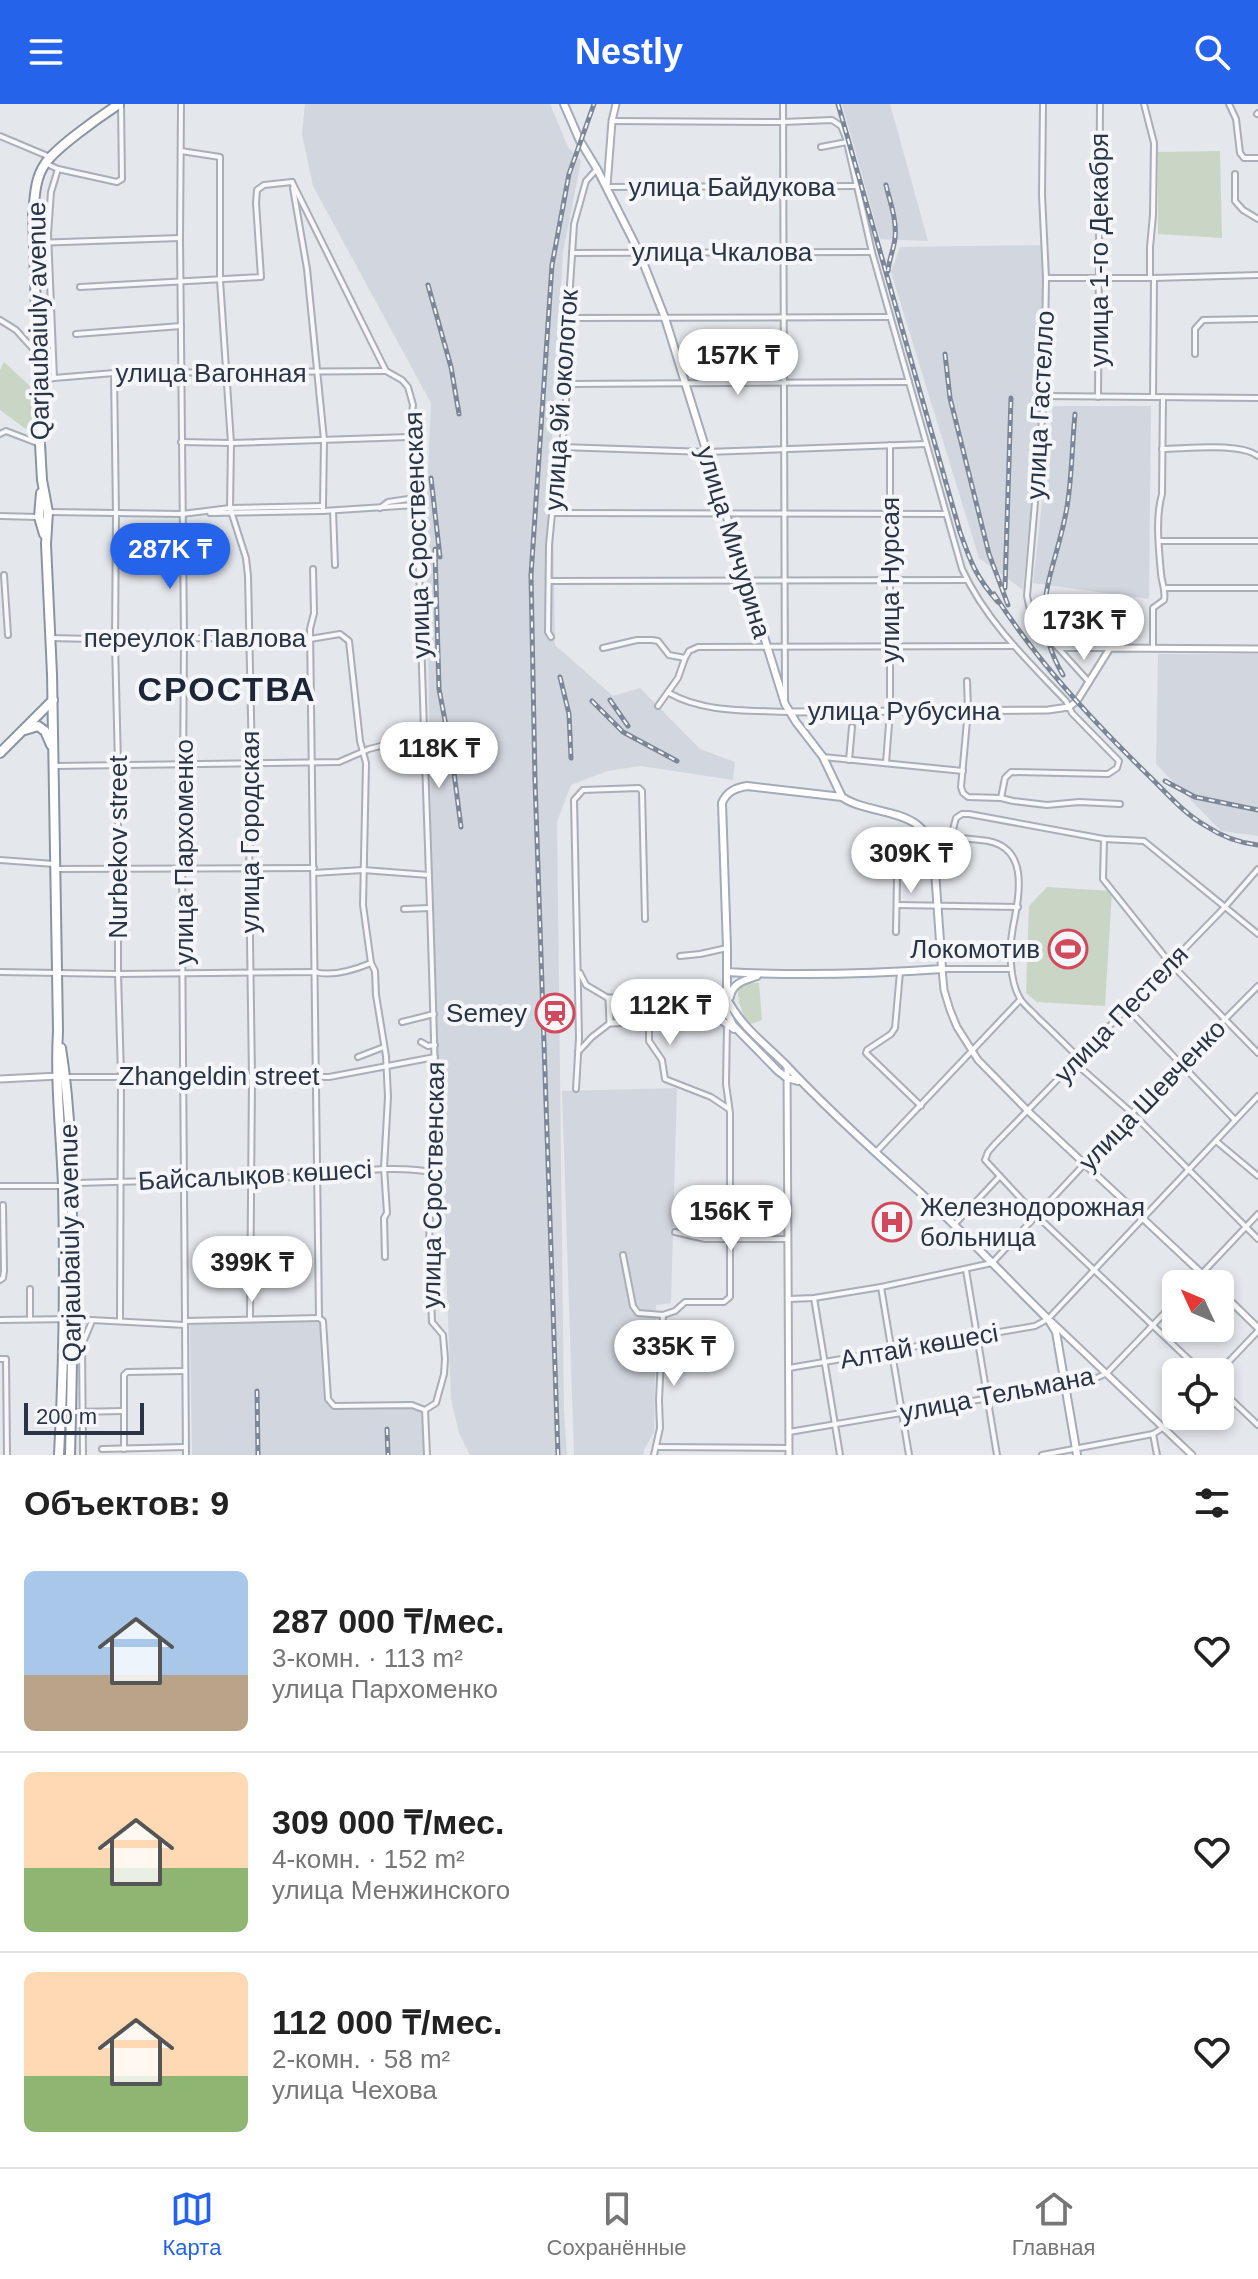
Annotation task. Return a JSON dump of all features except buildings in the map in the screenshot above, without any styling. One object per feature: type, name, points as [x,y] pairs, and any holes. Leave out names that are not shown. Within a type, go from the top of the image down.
[{"type":"highway","points":[[48,160],[120,104]]},
{"type":"highway","name":"Qarjaubaiuly avenue","points":[[48,160],[35,191],[33,243],[53,700],[55,971],[70,1455]]},
{"type":"highway","points":[[40,712],[50,695],[52,674]]},
{"type":"highway","points":[[0,753],[53,700]]},
{"type":"highway","points":[[15,738],[29,727],[38,726],[51,741],[54,762]]},
{"type":"highway","name":"Qarjaubaiuly avenue","points":[[59,1455],[68,1319],[72,1183],[60,1076]]},
{"type":"main road","name":"улица Мичурина","points":[[564,104],[580,141],[639,252],[665,318],[786,708],[823,757],[842,797]]},
{"type":"main road","points":[[727,972],[762,974],[942,969],[933,847],[927,836],[909,819],[890,811],[849,802],[842,797],[747,786],[737,788],[725,797],[722,803],[726,990],[740,1021],[787,1066],[798,1081],[954,1225],[1048,1319],[1056,1332],[1076,1451]]},
{"type":"main road","points":[[762,974],[733,988],[727,1013],[733,1025],[787,1078],[798,1081]]},
{"type":"main road","points":[[712,1019],[721,1020],[740,1032]]},
{"type":"street","points":[[0,136],[48,160],[58,169],[117,182],[122,179],[120,104]]},
{"type":"street","name":"улица Пархоменко","points":[[181,104],[186,1455]]},
{"type":"street","points":[[607,187],[616,104]]},
{"type":"street","points":[[783,104],[786,708]]},
{"type":"street","name":"улица Гастелло","points":[[1043,104],[1042,195],[1046,278],[1044,396],[1027,596],[1032,619],[1090,683]]},
{"type":"street","name":"улица 1-го Декабря","points":[[1098,397],[1100,104]]},
{"type":"street","points":[[1144,104],[1154,143],[1150,247],[1153,397]]},
{"type":"street","points":[[1229,104],[1236,119],[1241,156],[1258,158]]},
{"type":"street","points":[[612,121],[832,120],[841,126],[872,252],[967,580],[1014,646],[1119,761],[1113,772],[1103,774],[1011,772],[1005,778],[1001,798]]},
{"type":"street","name":"улица Байдукова","points":[[821,147],[847,142]]},
{"type":"street","name":"улица Городская","points":[[181,151],[220,157],[220,280],[231,443],[231,510],[246,558],[252,762],[249,870],[252,1077],[250,1318]]},
{"type":"street","points":[[54,378],[49,242],[51,192],[58,169]]},
{"type":"street","name":"улица 9й околоток","points":[[551,637],[548,632],[549,545],[568,384],[573,318],[569,301],[574,224],[586,181],[597,169]]},
{"type":"street","points":[[1235,174],[1236,203],[1258,219]]},
{"type":"street","points":[[80,287],[261,277],[257,190],[264,185],[292,182],[307,269],[324,440],[323,508]]},
{"type":"street","name":"улица Сроственская","points":[[292,182],[386,371],[408,387],[413,405],[409,437],[415,453],[415,537],[419,564],[435,1045],[437,1187],[430,1215],[429,1246],[432,1322],[443,1335],[445,1359],[436,1403],[425,1410]]},
{"type":"street","name":"улица Байдукова","points":[[607,187],[856,186]]},
{"type":"street","points":[[33,243],[180,238]]},
{"type":"street","name":"улица Чкалова","points":[[572,253],[872,252]]},
{"type":"street","points":[[1046,278],[1258,275]]},
{"type":"street","points":[[573,318],[891,317]]},
{"type":"street","points":[[1195,354],[1195,329],[1203,320],[1258,319]]},
{"type":"street","points":[[0,320],[16,330],[37,352]]},
{"type":"street","points":[[76,334],[181,326]]},
{"type":"street","name":"улица Вагонная","points":[[37,381],[114,373],[386,371]]},
{"type":"street","name":"Nurbekov street","points":[[114,373],[121,1075],[120,1321]]},
{"type":"street","points":[[568,384],[909,382]]},
{"type":"street","points":[[1044,396],[1258,398]]},
{"type":"street","points":[[1153,648],[1153,608],[1164,600],[1166,588],[1161,578],[1159,505],[1162,494],[1163,397]]},
{"type":"street","points":[[0,434],[6,431],[40,444]]},
{"type":"street","points":[[181,442],[409,437]]},
{"type":"street","points":[[562,447],[706,452],[926,444]]},
{"type":"street","name":"улица Нурсая","points":[[886,763],[891,647],[890,445]]},
{"type":"street","points":[[1162,449],[1233,448],[1257,455]]},
{"type":"street","points":[[380,508],[388,502],[415,498]]},
{"type":"street","points":[[0,516],[182,514],[323,508],[333,511],[415,505]]},
{"type":"street","points":[[333,511],[335,565]]},
{"type":"street","points":[[552,513],[946,514]]},
{"type":"street","points":[[1160,541],[1258,541]]},
{"type":"street","points":[[313,569],[314,613],[310,639],[319,1318],[323,1321],[328,1399],[334,1406],[412,1405],[425,1410],[427,1455]]},
{"type":"street","points":[[4,575],[8,635]]},
{"type":"street","points":[[550,581],[967,580]]},
{"type":"street","points":[[1166,588],[1258,588]]},
{"type":"street","name":"переулок Павлова","points":[[50,638],[115,643],[184,638],[310,639],[340,634],[349,641],[362,752]]},
{"type":"street","points":[[603,648],[637,640],[652,640],[658,641],[669,655],[685,658]]},
{"type":"street","points":[[658,706],[678,678],[689,651],[698,647],[1014,646]]},
{"type":"street","points":[[1058,648],[1258,649]]},
{"type":"street","points":[[1069,707],[1081,697],[1110,648]]},
{"type":"street","points":[[967,681],[968,710],[961,790],[968,797],[1047,805],[1079,802],[1120,804]]},
{"type":"street","name":"улица Рубусина","points":[[669,693],[698,705],[890,711],[1048,710],[1069,707]]},
{"type":"street","name":"улица Рубусина","points":[[849,760],[852,727]]},
{"type":"street","points":[[54,762],[339,762],[362,752],[423,735]]},
{"type":"street","points":[[362,752],[366,763],[363,905],[371,963],[375,971],[388,1097],[384,1168],[387,1213],[384,1218],[385,1257]]},
{"type":"street","points":[[823,757],[963,771]]},
{"type":"street","points":[[576,1089],[579,1038],[574,800],[583,790],[639,788],[642,791],[645,919]]},
{"type":"street","points":[[951,837],[956,818],[969,814],[1104,839],[1144,841],[1258,934]]},
{"type":"street","points":[[933,847],[951,837],[992,840],[1009,850],[1020,881],[1011,969],[1020,1000],[1076,1060],[1258,1239]]},
{"type":"street","points":[[1104,839],[1103,879],[1170,963],[1258,1053]]},
{"type":"street","points":[[0,860],[117,870],[363,870],[429,875]]},
{"type":"street","name":"улица Пестеля","points":[[1000,1176],[985,1160],[988,1152],[1258,869]]},
{"type":"street","points":[[894,871],[897,877],[896,932]]},
{"type":"street","points":[[897,905],[1018,907]]},
{"type":"street","points":[[404,909],[430,908]]},
{"type":"street","points":[[680,956],[727,948]]},
{"type":"street","points":[[0,972],[322,974],[345,972],[371,963]]},
{"type":"street","points":[[578,967],[586,985],[609,998],[713,996],[729,1002]]},
{"type":"street","points":[[1011,969],[942,969],[950,1010],[972,1052],[1028,1111],[1199,1270]]},
{"type":"street","points":[[900,972],[895,1028],[866,1053],[921,1106]]},
{"type":"street","name":"улица Шевченко","points":[[992,1263],[1180,1063],[1258,986]]},
{"type":"street","points":[[713,996],[726,990]]},
{"type":"street","points":[[609,998],[610,1023]]},
{"type":"street","points":[[875,1153],[1020,1000]]},
{"type":"street","points":[[1126,1007],[1235,1120]]},
{"type":"street","points":[[577,1054],[610,1023],[712,1019],[727,1013],[730,1297],[724,1302],[685,1302],[675,1311],[663,1315],[638,1313],[634,1309],[623,1255]]},
{"type":"street","points":[[402,1022],[434,1014]]},
{"type":"street","points":[[649,1022],[649,1041],[662,1060],[665,1079],[711,1097],[729,1109]]},
{"type":"street","name":"улица Сроственская","points":[[421,1042],[428,1046],[435,1045]]},
{"type":"street","points":[[358,1057],[384,1047]]},
{"type":"street","name":"Zhangeldin street","points":[[0,1079],[121,1075],[336,1077],[435,1057]]},
{"type":"street","points":[[656,1447],[789,1451],[787,1066]]},
{"type":"street","points":[[1162,1425],[1048,1319],[1258,1096]]},
{"type":"street","points":[[1216,1141],[1258,1176]]},
{"type":"street","name":"Байсалықов көшесі","points":[[72,1183],[318,1176],[384,1168],[437,1174]]},
{"type":"street","points":[[954,1225],[1000,1176],[1036,1215],[1187,1358]]},
{"type":"street","points":[[0,1186],[63,1186]]},
{"type":"street","points":[[0,1280],[4,1274],[3,1205]]},
{"type":"street","points":[[1205,1270],[1258,1214]]},
{"type":"street","points":[[675,1232],[705,1239],[788,1239]]},
{"type":"street","points":[[789,1299],[881,1287],[992,1263]]},
{"type":"street","points":[[966,1270],[997,1455]]},
{"type":"street","points":[[881,1287],[909,1455]]},
{"type":"street","points":[[30,1289],[30,1319]]},
{"type":"street","points":[[814,1298],[840,1455]]},
{"type":"street","points":[[1232,1358],[1258,1330],[1234,1305]]},
{"type":"street","points":[[654,1455],[660,1428],[663,1315]]},
{"type":"street","name":"улица Тельмана","points":[[789,1432],[1090,1381],[1107,1373],[1162,1316]]},
{"type":"street","points":[[0,1320],[185,1323],[250,1318],[319,1318]]},
{"type":"street","name":"Алтай көшесі","points":[[789,1368],[1035,1326],[1048,1319]]},
{"type":"street","points":[[83,1455],[82,1345],[92,1321]]},
{"type":"street","points":[[0,1359],[6,1359],[7,1455]]},
{"type":"street","points":[[124,1449],[123,1379],[127,1372],[185,1371]]},
{"type":"street","points":[[1234,1402],[1258,1425]]},
{"type":"street","points":[[71,1412],[123,1411]]},
{"type":"street","points":[[1042,1455],[1153,1434],[1162,1428]]},
{"type":"street","points":[[1167,1430],[1192,1455]]},
{"type":"street","points":[[1153,1434],[1157,1455]]},
{"type":"street","points":[[102,1449],[185,1447]]},
{"type":"shaded area","points":[[305,104],[550,104],[568,147],[581,161],[563,252],[552,443],[555,645],[613,696],[640,688],[700,749],[735,762],[733,780],[641,766],[607,771],[571,785],[557,822],[567,1455],[470,1455],[459,1433],[451,1399],[432,890],[426,517],[431,403],[313,186],[302,134]]},
{"type":"shaded area","points":[[842,104],[890,104],[928,241],[880,239]]},
{"type":"shaded area","points":[[1043,245],[1041,397],[1023,590],[979,558],[891,272],[900,247]]},
{"type":"shaded area","points":[[1053,406],[1151,406],[1149,599],[1033,583]]},
{"type":"shaded area","points":[[1158,654],[1258,654],[1258,836],[1221,831],[1156,764]]},
{"type":"shaded area","points":[[677,1088],[671,1303],[656,1305],[654,1432],[643,1455],[574,1455],[562,1091]]},
{"type":"shaded area","points":[[320,1321],[324,1336],[330,1406],[422,1409],[425,1455],[192,1455],[190,1325]]},
{"type":"green space","points":[[1220,151],[1222,238],[1158,234],[1158,152]]},
{"type":"green space","points":[[4,362],[30,386],[34,435],[0,410],[0,370]]},
{"type":"green space","name":"Локомотив","points":[[1047,887],[1112,891],[1105,1006],[1037,1002],[1026,993],[1029,906]]},
{"type":"green space","points":[[737,983],[759,983],[762,1020],[748,1025],[739,1003]]},
{"type":"green space","points":[[617,1000],[721,1000],[720,1012],[716,1016],[615,1018],[612,1014],[612,1003]]},
{"type":"railway","points":[[558,1455],[531,575],[552,265],[569,174],[594,104]]},
{"type":"railway","points":[[838,104],[960,532],[975,569],[998,602]]},
{"type":"railway","points":[[886,185],[895,231],[888,271]]},
{"type":"railway","points":[[428,285],[451,367],[459,414]]},
{"type":"railway","points":[[945,354],[950,398],[989,554],[1008,605]]},
{"type":"railway","points":[[1005,588],[1011,398]]},
{"type":"railway","points":[[1063,675],[1046,631],[1045,611],[1067,507],[1075,414]]},
{"type":"railway","points":[[431,478],[440,557]]},
{"type":"railway","points":[[435,549],[439,689],[461,827]]},
{"type":"railway","points":[[994,594],[1065,688],[1174,801],[1218,833],[1258,845]]},
{"type":"railway","points":[[560,677],[569,714],[571,758]]},
{"type":"railway","points":[[610,700],[628,726]]},
{"type":"railway","points":[[592,701],[623,732],[677,761]]},
{"type":"railway","points":[[1165,781],[1195,797],[1258,810]]},
{"type":"railway","points":[[257,1391],[258,1455]]},
{"type":"railway","points":[[387,1429],[388,1455]]},
{"type":"place","name":"Локомотив","points":[[1068,949]]},
{"type":"place","name":"Semey","points":[[555,1013]]},
{"type":"place","name":"Железнодорожная больница","points":[[892,1222]]},
{"type":"district","name":"СРОСТВА","points":[[227,689]]}]
